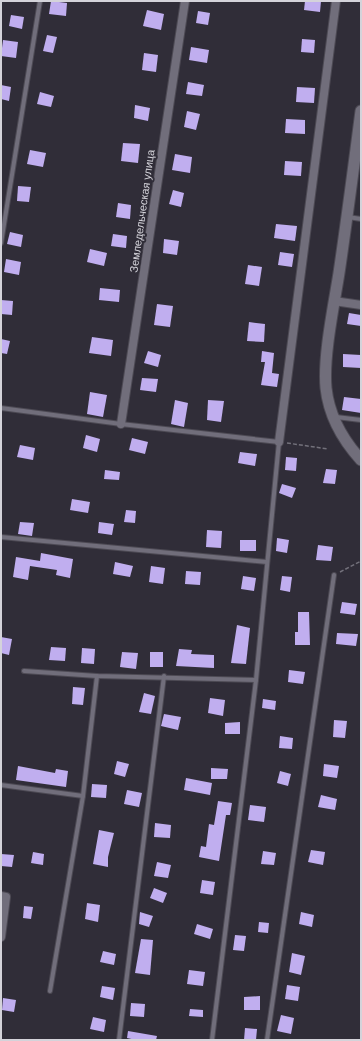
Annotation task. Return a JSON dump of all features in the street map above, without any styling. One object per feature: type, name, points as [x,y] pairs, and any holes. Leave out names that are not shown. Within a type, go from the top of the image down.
[{"type":"main road","points":[[361,110],[348,217],[334,301],[327,357],[326,387],[332,416],[341,435],[361,460]]},
{"type":"street","name":"Земледельческая улица","points":[[122,424],[185,1]]},
{"type":"street","points":[[279,442],[336,1]]},
{"type":"street","points":[[334,301],[361,304]]},
{"type":"street","points":[[1,896],[6,897],[1,937]]},
{"type":"lane","points":[[1,243],[40,1]]},
{"type":"lane","points":[[348,217],[361,219]]},
{"type":"lane","points":[[1,408],[279,442],[256,680],[212,1040]]},
{"type":"lane","points":[[332,416],[361,420]]},
{"type":"lane","points":[[1,537],[267,562]]},
{"type":"lane","points":[[267,1040],[334,575]]},
{"type":"lane","points":[[24,671],[97,676],[164,676],[256,680]]},
{"type":"lane","points":[[50,990],[83,796],[97,676]]},
{"type":"lane","points":[[119,1040],[164,676]]},
{"type":"lane","points":[[1,785],[83,796]]},
{"type":"path","points":[[279,442],[328,449]]},
{"type":"path","points":[[334,575],[361,561]]},
{"type":"building","points":[[51,1],[67,3],[66,16],[49,14]]},
{"type":"building","points":[[305,1],[321,1],[320,12],[304,10]]},
{"type":"building","points":[[147,10],[164,14],[161,30],[143,26]]},
{"type":"building","points":[[198,11],[210,13],[208,25],[196,23]]},
{"type":"building","points":[[11,15],[24,17],[22,29],[9,26]]},
{"type":"building","points":[[47,35],[57,37],[53,53],[43,51]]},
{"type":"building","points":[[302,39],[315,40],[314,53],[301,52]]},
{"type":"building","points":[[3,40],[18,42],[16,58],[1,56]]},
{"type":"building","points":[[191,47],[209,50],[207,63],[189,60]]},
{"type":"building","points":[[144,53],[158,55],[156,72],[142,70]]},
{"type":"building","points":[[188,82],[204,85],[202,96],[186,94]]},
{"type":"building","points":[[1,85],[11,87],[9,101],[1,99]]},
{"type":"building","points":[[297,87],[315,88],[314,103],[296,102]]},
{"type":"building","points":[[40,92],[54,96],[51,107],[37,104]]},
{"type":"building","points":[[135,105],[150,108],[148,121],[134,118]]},
{"type":"building","points":[[187,111],[200,114],[196,130],[184,127]]},
{"type":"building","points":[[286,119],[305,120],[305,134],[285,133]]},
{"type":"building","points":[[123,143],[140,144],[138,163],[121,161]]},
{"type":"building","points":[[30,150],[46,153],[43,167],[27,164]]},
{"type":"building","points":[[175,154],[192,157],[190,173],[172,170]]},
{"type":"building","points":[[285,161],[302,162],[301,176],[284,175]]},
{"type":"building","points":[[18,186],[31,187],[29,202],[17,201]]},
{"type":"building","points":[[173,190],[184,193],[181,207],[169,204]]},
{"type":"building","points":[[118,203],[131,205],[130,219],[116,217]]},
{"type":"building","points":[[276,224],[297,226],[295,241],[274,238]]},
{"type":"building","points":[[10,232],[23,235],[21,247],[7,244]]},
{"type":"building","points":[[113,234],[127,236],[126,248],[111,246]]},
{"type":"building","points":[[164,239],[179,241],[177,255],[163,253]]},
{"type":"building","points":[[90,249],[107,253],[104,266],[87,262]]},
{"type":"building","points":[[280,252],[294,254],[292,267],[278,265]]},
{"type":"building","points":[[6,259],[21,262],[19,275],[4,272]]},
{"type":"building","points":[[248,265],[262,267],[259,286],[245,284]]},
{"type":"building","points":[[100,288],[120,290],[119,302],[99,300]]},
{"type":"building","points":[[1,300],[13,301],[12,315],[1,314]]},
{"type":"building","points":[[157,304],[173,306],[170,327],[154,325]]},
{"type":"building","points":[[349,313],[361,315],[361,326],[347,324]]},
{"type":"building","points":[[249,322],[265,324],[264,342],[247,341]]},
{"type":"building","points":[[92,337],[113,340],[111,356],[89,353]]},
{"type":"building","points":[[1,339],[10,341],[7,354],[1,353]]},
{"type":"building","points":[[148,351],[161,355],[158,367],[144,363]]},
{"type":"building","points":[[262,351],[274,353],[272,373],[279,374],[277,387],[261,385],[265,362],[261,362]]},
{"type":"building","points":[[343,354],[361,355],[361,368],[343,367]]},
{"type":"building","points":[[142,378],[158,379],[156,392],[140,390]]},
{"type":"building","points":[[90,392],[107,395],[103,417],[87,414]]},
{"type":"building","points":[[344,397],[361,399],[361,413],[342,410]]},
{"type":"building","points":[[175,400],[188,403],[184,427],[171,424]]},
{"type":"building","points":[[208,400],[224,401],[221,422],[207,420]]},
{"type":"building","points":[[86,435],[100,439],[97,452],[83,448]]},
{"type":"building","points":[[132,438],[148,442],[145,454],[129,450]]},
{"type":"building","points":[[20,445],[35,448],[33,460],[17,457]]},
{"type":"building","points":[[240,452],[257,454],[255,466],[238,463]]},
{"type":"building","points":[[286,457],[297,458],[296,471],[285,470]]},
{"type":"building","points":[[326,469],[337,470],[335,484],[323,483]]},
{"type":"building","points":[[105,470],[120,472],[119,480],[104,479]]},
{"type":"building","points":[[282,484],[296,488],[292,498],[279,493]]},
{"type":"building","points":[[72,499],[90,502],[88,513],[70,510]]},
{"type":"building","points":[[126,510],[136,511],[135,523],[124,522]]},
{"type":"building","points":[[20,522],[34,523],[32,536],[18,534]]},
{"type":"building","points":[[99,522],[114,524],[112,535],[98,533]]},
{"type":"building","points":[[207,530],[222,531],[221,548],[206,547]]},
{"type":"building","points":[[277,538],[289,540],[287,553],[276,551]]},
{"type":"building","points":[[240,540],[256,540],[256,551],[240,551]]},
{"type":"building","points":[[318,545],[333,547],[331,561],[316,560]]},
{"type":"building","points":[[41,553],[73,559],[70,578],[56,575],[57,570],[30,566],[28,580],[13,577],[16,557],[40,561]]},
{"type":"building","points":[[115,562],[133,566],[130,577],[113,574]]},
{"type":"building","points":[[151,566],[165,568],[163,584],[149,582]]},
{"type":"building","points":[[186,571],[201,572],[200,585],[185,584]]},
{"type":"building","points":[[243,576],[256,578],[254,591],[241,589]]},
{"type":"building","points":[[282,576],[292,577],[290,592],[280,590]]},
{"type":"building","points":[[342,602],[357,604],[355,615],[340,613]]},
{"type":"building","points":[[298,612],[309,612],[310,645],[295,645],[295,632],[298,632]]},
{"type":"building","points":[[237,625],[250,628],[246,664],[231,663]]},
{"type":"building","points":[[337,633],[358,634],[356,646],[336,644]]},
{"type":"building","points":[[1,637],[12,639],[9,655],[1,653]]},
{"type":"building","points":[[51,647],[66,648],[65,661],[49,660]]},
{"type":"building","points":[[82,648],[95,649],[94,664],[81,663]]},
{"type":"building","points":[[179,649],[192,650],[191,654],[214,655],[214,668],[176,666]]},
{"type":"building","points":[[122,652],[138,653],[136,669],[120,667]]},
{"type":"building","points":[[150,652],[163,652],[163,667],[150,667]]},
{"type":"building","points":[[289,670],[305,672],[303,684],[288,682]]},
{"type":"building","points":[[73,687],[85,688],[83,705],[72,704]]},
{"type":"building","points":[[144,693],[155,696],[151,714],[139,712]]},
{"type":"building","points":[[210,698],[225,700],[223,716],[208,713]]},
{"type":"building","points":[[263,699],[276,701],[275,710],[262,708]]},
{"type":"building","points":[[164,714],[181,717],[178,730],[161,726]]},
{"type":"building","points":[[334,720],[347,721],[345,738],[333,737]]},
{"type":"building","points":[[240,722],[240,734],[225,734],[225,723]]},
{"type":"building","points":[[280,736],[293,738],[292,749],[279,748]]},
{"type":"building","points":[[117,761],[129,764],[125,777],[114,774]]},
{"type":"building","points":[[324,764],[339,766],[337,778],[323,776]]},
{"type":"building","points":[[18,766],[55,773],[56,769],[68,771],[66,787],[16,780]]},
{"type":"building","points":[[211,768],[228,769],[227,779],[211,779]]},
{"type":"building","points":[[280,771],[291,774],[288,786],[277,783]]},
{"type":"building","points":[[186,778],[212,783],[210,795],[184,790]]},
{"type":"building","points":[[92,784],[107,785],[106,798],[91,797]]},
{"type":"building","points":[[127,790],[142,793],[139,807],[124,804]]},
{"type":"building","points":[[321,795],[337,799],[335,810],[318,807]]},
{"type":"building","points":[[218,801],[232,803],[230,815],[226,815],[219,861],[199,857],[201,846],[206,847],[209,824],[214,825]]},
{"type":"building","points":[[250,805],[266,807],[264,822],[248,820]]},
{"type":"building","points":[[155,823],[171,825],[170,838],[154,837]]},
{"type":"building","points":[[99,830],[114,833],[108,857],[108,867],[93,864]]},
{"type":"building","points":[[311,850],[325,852],[323,865],[308,862]]},
{"type":"building","points":[[263,851],[276,853],[274,865],[261,864]]},
{"type":"building","points":[[33,852],[44,854],[43,865],[31,863]]},
{"type":"building","points":[[1,854],[14,855],[12,867],[1,866]]},
{"type":"building","points":[[157,862],[171,865],[168,878],[154,876]]},
{"type":"building","points":[[202,880],[215,882],[213,895],[200,893]]},
{"type":"building","points":[[154,888],[167,893],[163,903],[150,898]]},
{"type":"building","points":[[87,903],[100,905],[98,922],[85,919]]},
{"type":"building","points":[[24,906],[33,907],[31,919],[23,918]]},
{"type":"building","points":[[140,912],[153,916],[149,927],[139,924]]},
{"type":"building","points":[[301,912],[314,915],[312,927],[299,924]]},
{"type":"building","points":[[259,922],[269,923],[268,933],[258,932]]},
{"type":"building","points":[[197,924],[213,929],[210,939],[194,934]]},
{"type":"building","points":[[235,935],[246,936],[244,951],[233,950]]},
{"type":"building","points":[[141,939],[153,940],[150,975],[135,973]]},
{"type":"building","points":[[103,951],[116,954],[114,965],[100,962]]},
{"type":"building","points":[[292,953],[305,956],[301,975],[289,972]]},
{"type":"building","points":[[189,970],[205,972],[203,986],[187,984]]},
{"type":"building","points":[[287,985],[300,987],[298,1001],[285,999]]},
{"type":"building","points":[[102,986],[115,988],[113,1000],[100,997]]},
{"type":"building","points":[[260,996],[260,1010],[244,1010],[244,997]]},
{"type":"building","points":[[3,998],[16,1000],[14,1012],[2,1010]]},
{"type":"building","points":[[131,1003],[145,1004],[144,1017],[130,1016]]},
{"type":"building","points":[[190,1009],[203,1010],[203,1017],[189,1016]]},
{"type":"building","points":[[281,1015],[294,1018],[291,1034],[277,1031]]},
{"type":"building","points":[[93,1017],[106,1020],[104,1032],[90,1029]]},
{"type":"building","points":[[245,1028],[257,1029],[256,1040],[244,1040]]},
{"type":"building","points":[[128,1031],[157,1036],[156,1040],[136,1040],[127,1038]]}]
